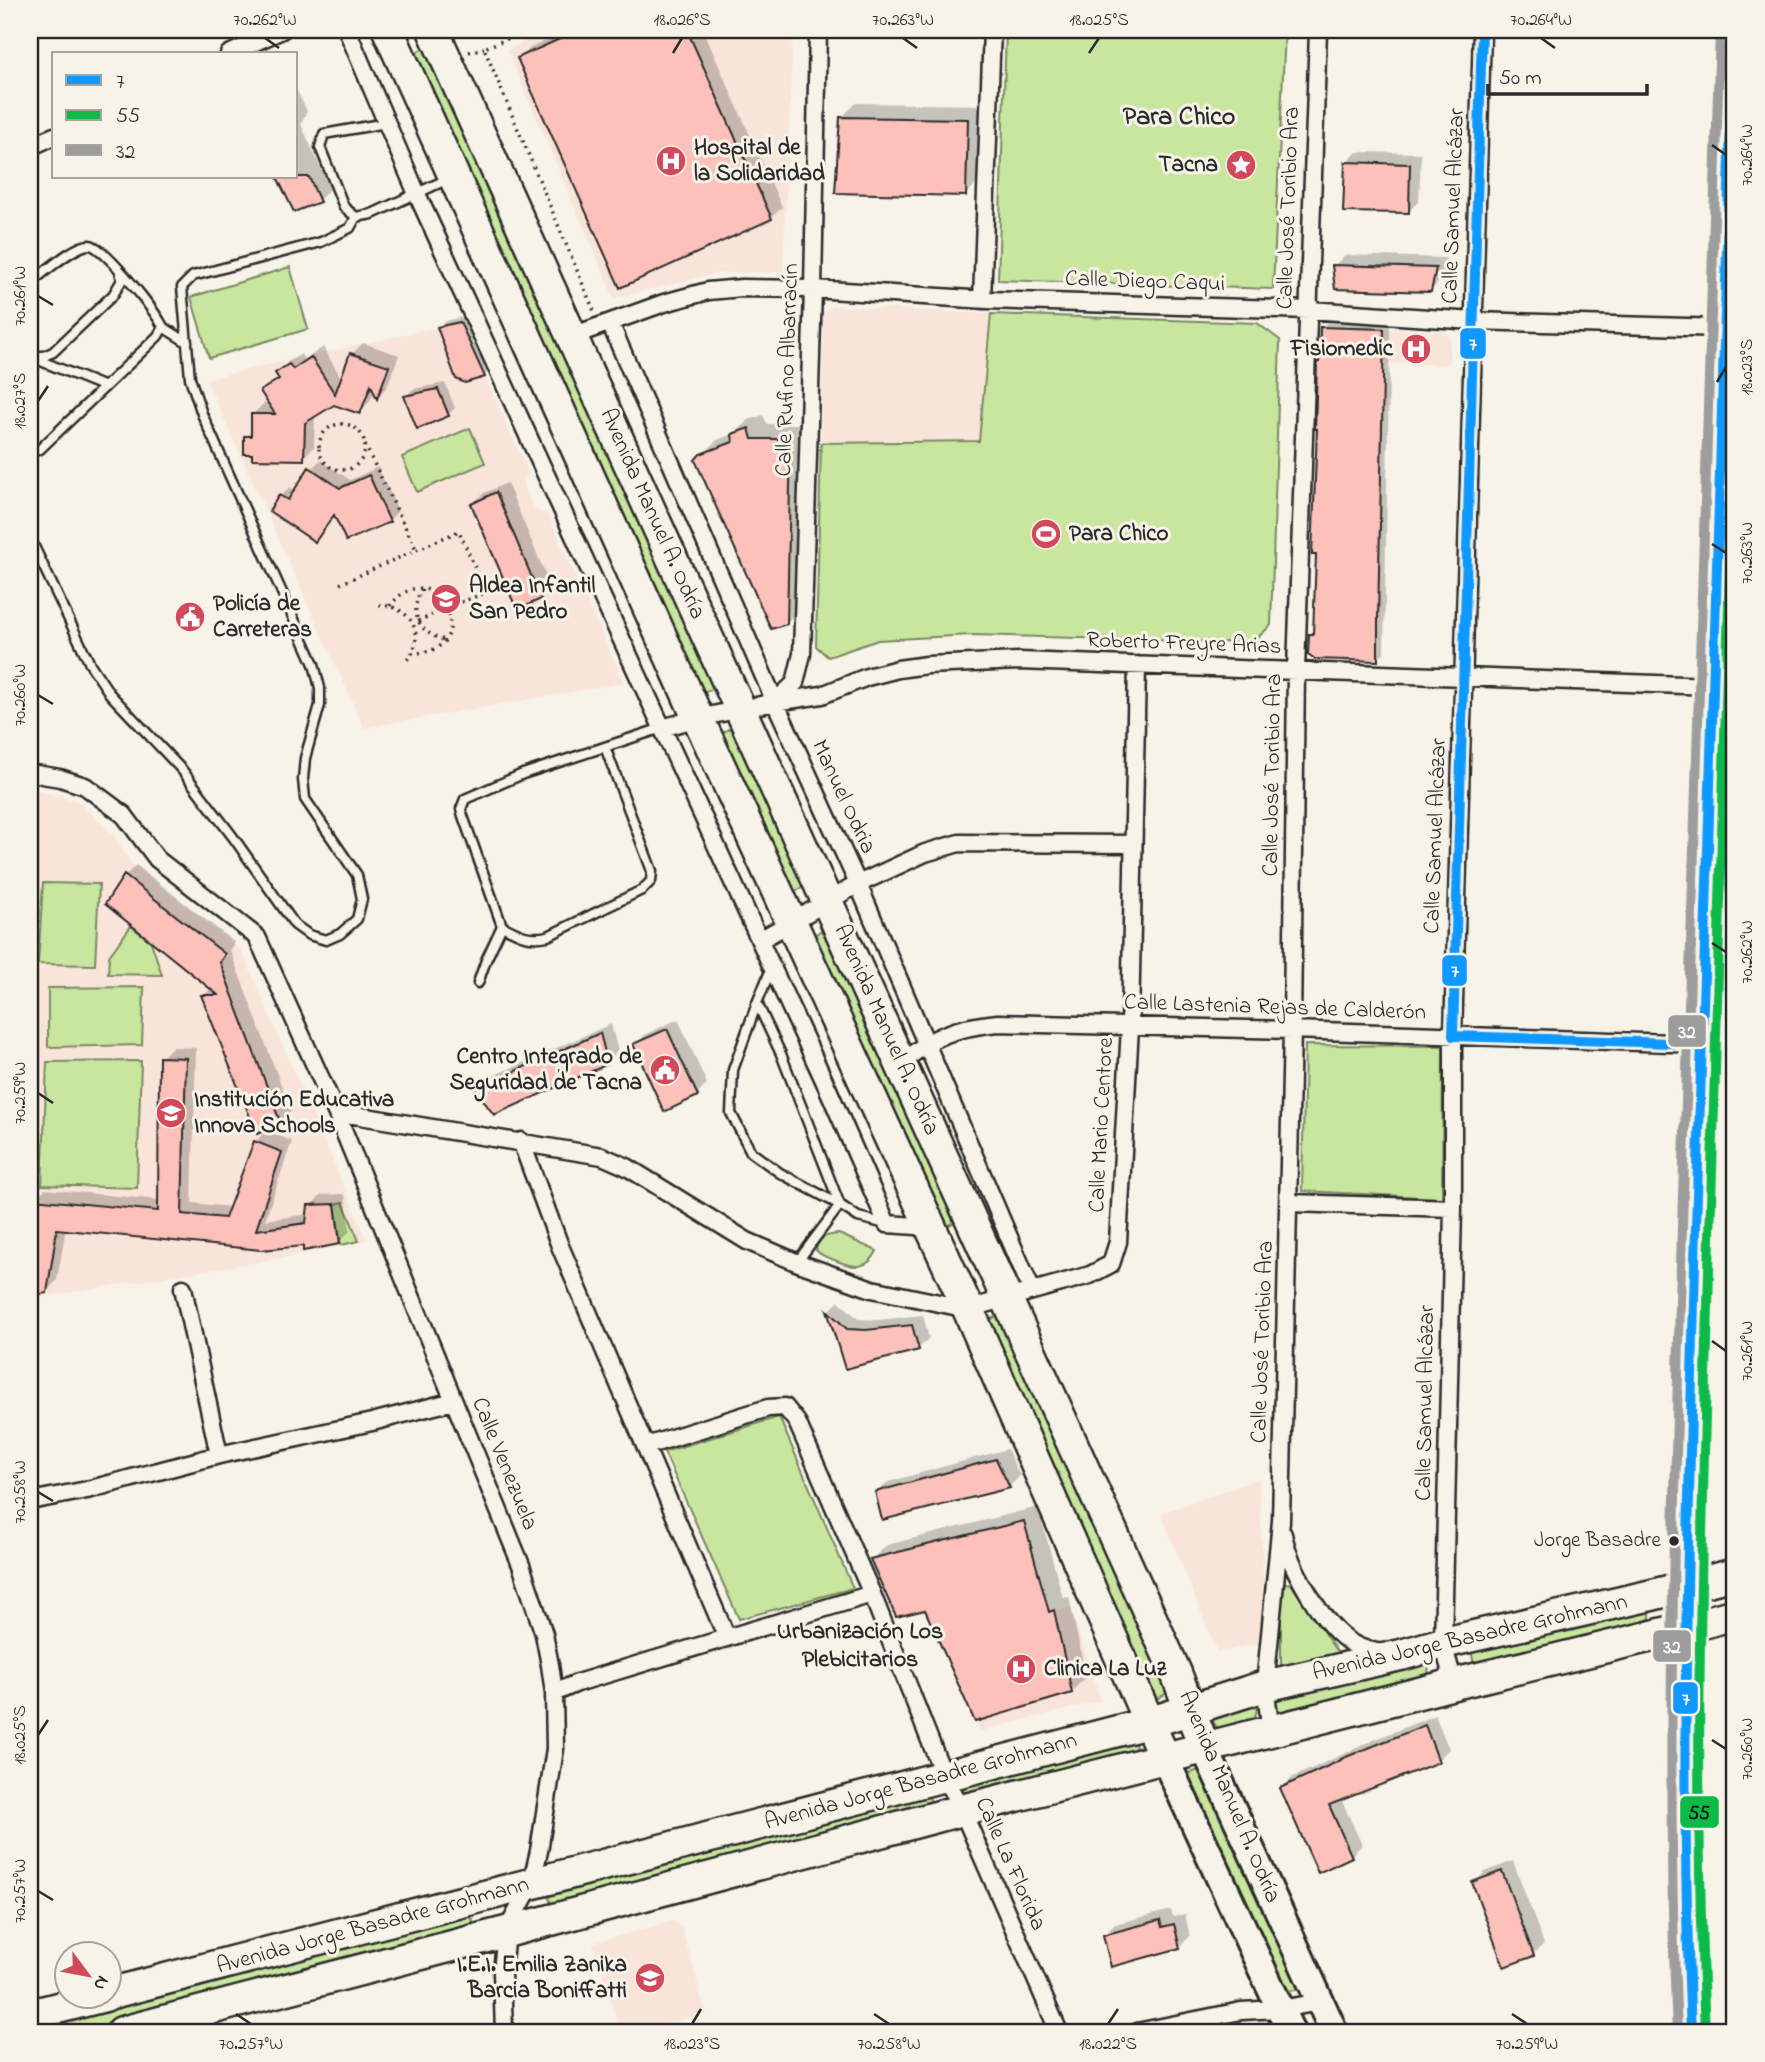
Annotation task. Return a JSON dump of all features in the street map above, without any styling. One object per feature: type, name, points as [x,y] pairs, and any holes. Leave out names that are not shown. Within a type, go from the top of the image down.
[{"type":"highway","name":"Avenida Manuel A. Odría","points":[[388,30],[968,1309],[1165,1759]]},
{"type":"highway","name":"Avenida Manuel A. Odría","points":[[433,30],[901,1064],[1019,1295],[1205,1749]]},
{"type":"highway","name":"Avenida Jorge Basadre Grohmann","points":[[122,1991],[1148,1723],[1265,1686],[1735,1574]]},
{"type":"highway","name":"Avenida Jorge Basadre Grohmann","points":[[122,2032],[962,1810],[1735,1614]]},
{"type":"highway","name":"Avenida Jorge Basadre Grohmann","points":[[30,2015],[52,2009]]},
{"type":"main road","points":[[1691,2032],[1686,1944],[1685,1628],[1712,686],[1730,327],[1734,30]]},
{"type":"main road","name":"Avenida Manuel A. Odría","points":[[1205,1749],[1334,2032]]},
{"type":"main road","name":"Avenida Manuel A. Odría","points":[[1165,1759],[1286,2021]]},
{"type":"street","points":[[233,52],[282,30]]},
{"type":"street","points":[[347,30],[417,194],[772,966],[887,1224],[931,1227]]},
{"type":"street","name":"Calle Rufino Albarracín","points":[[775,702],[795,683],[802,654],[818,30]]},
{"type":"street","points":[[982,300],[992,30]]},
{"type":"street","name":"Calle José Toribio Ara","points":[[1271,1731],[1265,1686],[1281,1521],[1289,1203],[1296,670],[1318,30]]},
{"type":"street","name":"Calle Samuel Alcázar","points":[[1454,1684],[1443,1643],[1453,1208],[1453,1036],[1482,30]]},
{"type":"street","points":[[30,147],[52,137]]},
{"type":"street","name":"Calle Diego Caqui","points":[[572,336],[664,303],[708,291],[742,288],[813,289],[982,300],[1309,310],[1474,321],[1730,327]]},
{"type":"street","name":"Manuel Odria","points":[[605,325],[858,884],[925,1043],[1019,1295]]},
{"type":"street","name":"Roberto Freyre Arias","points":[[662,728],[775,702],[822,695],[867,677],[898,669],[1018,661],[1712,686]]},
{"type":"street","name":"Calle Mario Centore","points":[[1019,1295],[1090,1275],[1111,1264],[1118,1242],[1130,1027],[1137,665]]},
{"type":"street","name":"Calle Venezuela","points":[[30,773],[85,786],[124,815],[156,859],[257,937],[336,1112],[521,1564],[544,1634],[554,1693],[555,1749],[539,1852],[531,1885],[506,1932],[502,1972],[504,2032]]},
{"type":"street","points":[[760,940],[858,884],[925,853],[959,843],[1133,844]]},
{"type":"street","name":"Calle Lastenia Rejas de Calderón","points":[[901,1064],[925,1043],[946,1032],[998,1023],[1700,1044]]},
{"type":"street","points":[[336,1112],[601,1156],[627,1167],[747,1241],[872,1289],[968,1309],[1019,1295]]},
{"type":"street","points":[[522,1142],[560,1246],[727,1638]]},
{"type":"street","points":[[1289,1203],[1453,1208]]},
{"type":"street","points":[[183,1288],[219,1455]]},
{"type":"street","points":[[30,1501],[87,1490],[219,1455],[372,1422],[454,1401]]},
{"type":"street","name":"Calle La Florida","points":[[646,1446],[768,1408],[785,1407],[797,1422],[872,1594],[944,1776],[962,1810],[1059,2032]]},
{"type":"street","name":"Calle José Toribio Ara","points":[[1281,1521],[1286,1548],[1298,1574],[1332,1627],[1353,1644],[1375,1652],[1401,1655]]},
{"type":"street","points":[[554,1693],[577,1683],[872,1594]]},
{"type":"street","points":[[1137,2032],[1241,2011],[1286,2021],[1320,2001]]},
{"type":"lane","points":[[356,217],[344,206],[320,147],[324,134],[386,123]]},
{"type":"lane","points":[[30,538],[90,664],[110,694],[182,770],[295,925],[309,935],[326,940],[340,934],[357,919],[362,899],[357,875],[305,799],[304,758],[320,705],[320,688],[314,664],[202,414],[190,378],[182,287],[193,276],[321,242],[349,228],[356,217],[372,214],[454,176]]},
{"type":"lane","points":[[30,283],[77,249],[88,245],[97,247],[160,319],[163,327],[187,342]]},
{"type":"lane","points":[[30,356],[44,356],[53,352],[113,295],[122,280],[120,271]]},
{"type":"lane","points":[[113,295],[128,290],[138,293]]},
{"type":"lane","points":[[30,452],[40,449],[158,336],[163,327]]},
{"type":"lane","points":[[53,352],[50,361],[55,366]]},
{"type":"lane","points":[[30,356],[105,387]]},
{"type":"lane","points":[[605,747],[652,871],[651,881],[642,890],[548,936],[532,939],[519,935],[502,926],[463,816],[462,803],[465,799],[523,774],[662,728]]},
{"type":"lane","points":[[478,983],[502,926]]},
{"type":"lane","points":[[772,966],[733,1070],[731,1113],[751,1152],[858,1217],[887,1224]]},
{"type":"lane","points":[[758,1003],[786,1066],[840,1205]]},
{"type":"lane","points":[[796,1262],[840,1205]]},
{"type":"path","points":[[519,30],[507,39],[484,48],[605,325]]},
{"type":"path","points":[[365,445],[362,459],[351,469],[328,466],[320,453],[321,438],[326,431],[339,424],[359,432],[415,550]]},
{"type":"path","points":[[340,584],[459,531],[485,593]]},
{"type":"path","points":[[448,607],[506,585]]},
{"type":"path","points":[[405,662],[412,653],[416,637],[416,601],[422,589]]},
{"type":"path","points":[[390,606],[397,596],[406,591],[422,589],[435,593],[448,607],[451,620],[444,640],[436,649],[425,653],[412,653]]},
{"type":"path","points":[[379,606],[401,610],[432,637],[444,640]]},
{"type":"path","points":[[416,622],[432,615]]},
{"type":"shaded area","name":"Hospital de la Solidaridad","points":[[533,30],[793,30],[783,272],[718,273],[614,298],[507,50],[521,43]]},
{"type":"shaded area","points":[[832,306],[991,314],[979,441],[821,443],[824,313]]},
{"type":"shaded area","name":"Aldea Infantil San Pedro","points":[[460,322],[529,473],[523,483],[533,508],[548,515],[624,683],[364,728],[206,379]]},
{"type":"shaded area","name":"Fisiomedic","points":[[1384,329],[1443,331],[1450,336],[1449,365],[1384,363]]},
{"type":"shaded area","name":"Institución Educativa Innova Schools","points":[[35,790],[78,801],[114,835],[130,862],[242,951],[367,1240],[282,1258],[30,1299],[30,986]]},
{"type":"shaded area","points":[[1259,1479],[1266,1642],[1217,1652],[1161,1513]]},
{"type":"shaded area","name":"Clinica La Luz","points":[[1070,1607],[1101,1701],[980,1731],[938,1638]]},
{"type":"shaded area","name":"I.E.I. Emilia Zanika Barcia Boniffatti","points":[[673,1921],[682,1928],[706,2014],[620,2032],[593,1943]]},
{"type":"green space","points":[[1006,30],[1285,30],[1273,289],[998,280]]},
{"type":"green space","points":[[429,47],[717,681],[713,689],[703,693],[696,691],[412,62],[419,50]]},
{"type":"green space","points":[[290,267],[308,329],[209,358],[191,297]]},
{"type":"green space","name":"Para Chico","points":[[991,314],[1257,323],[1280,340],[1271,625],[1252,643],[972,635],[878,640],[828,657],[816,646],[821,443],[979,441]]},
{"type":"green space","points":[[470,428],[485,463],[417,492],[402,457]]},
{"type":"green space","points":[[728,729],[734,730],[803,882],[802,888],[791,893],[719,736]]},
{"type":"green space","points":[[43,883],[99,884],[95,965],[38,964]]},
{"type":"green space","points":[[131,926],[151,942],[162,975],[108,974],[109,956]]},
{"type":"green space","points":[[820,931],[826,933],[959,1219],[946,1227],[809,939]]},
{"type":"green space","points":[[144,987],[142,1045],[48,1047],[48,988]]},
{"type":"green space","points":[[1305,1045],[1443,1046],[1442,1198],[1302,1191]]},
{"type":"green space","points":[[141,1061],[137,1188],[42,1185],[47,1062]]},
{"type":"green space","points":[[343,1202],[359,1241],[341,1245],[335,1204]]},
{"type":"green space","points":[[839,1234],[877,1251],[869,1262],[855,1266],[826,1257],[816,1250],[824,1237]]},
{"type":"green space","points":[[999,1315],[1173,1689],[1157,1699],[984,1323]]},
{"type":"green space","points":[[779,1417],[853,1588],[739,1619],[664,1452]]},
{"type":"green space","points":[[1281,1582],[1291,1584],[1337,1652],[1336,1656],[1281,1669]]},
{"type":"green space","points":[[1642,1609],[1650,1612],[1650,1618],[1641,1624],[1484,1666],[1473,1661],[1472,1654],[1479,1647]]},
{"type":"green space","points":[[1424,1662],[1429,1666],[1428,1674],[1422,1678],[1285,1713],[1278,1710],[1275,1701],[1281,1696]]},
{"type":"green space","points":[[1251,1705],[1257,1709],[1255,1717],[1249,1722],[1221,1729],[1212,1719],[1216,1712]]},
{"type":"green space","points":[[1133,1740],[1136,1747],[1131,1753],[971,1795],[961,1786]]},
{"type":"green space","points":[[1204,1771],[1300,1985],[1296,1990],[1287,1991],[1283,1985],[1189,1779],[1190,1773]]},
{"type":"green space","points":[[918,1794],[929,1797],[932,1805],[553,1905],[549,1899],[552,1890]]},
{"type":"green space","points":[[466,1916],[473,1919],[470,1930],[453,1936],[86,2032],[30,2032],[106,2010],[122,2010],[122,2006]]},
{"type":"building","name":"Hospital de la Solidaridad","points":[[580,30],[687,30],[772,219],[620,288],[517,58]]},
{"type":"building","points":[[840,117],[968,119],[966,196],[835,193]]},
{"type":"building","points":[[1345,162],[1410,164],[1409,213],[1343,212]]},
{"type":"building","points":[[309,177],[320,202],[294,212],[277,178]]},
{"type":"building","points":[[1332,265],[1436,268],[1431,292],[1335,289]]},
{"type":"building","points":[[460,322],[485,377],[465,383],[456,379],[437,327]]},
{"type":"building","points":[[1320,327],[1384,329],[1378,661],[1315,659],[1308,654],[1309,634],[1313,634],[1316,555],[1312,555]]},
{"type":"building","points":[[350,353],[389,366],[377,399],[371,385],[360,414],[334,405],[305,423],[304,460],[252,459],[252,454],[244,454],[244,436],[251,436],[251,414],[275,414],[260,391],[279,379],[275,373],[289,364],[293,369],[311,357],[335,394]]},
{"type":"building","points":[[438,389],[449,416],[417,429],[404,396]]},
{"type":"building","points":[[749,428],[752,439],[791,439],[787,624],[771,629],[695,460],[700,454],[733,442],[732,434]]},
{"type":"building","points":[[309,467],[340,488],[369,475],[390,522],[346,541],[334,515],[315,542],[269,511],[279,495],[288,500]]},
{"type":"building","points":[[496,492],[541,599],[517,610],[471,504]]},
{"type":"building","points":[[124,875],[225,954],[220,962],[281,1124],[257,1134],[201,995],[218,995],[105,904]]},
{"type":"building","name":"Centro Integrado de Seguridad de Tacna","points":[[667,1029],[698,1096],[664,1112],[633,1044]]},
{"type":"building","points":[[600,1033],[608,1064],[494,1115],[475,1089]]},
{"type":"building","points":[[159,1057],[186,1058],[182,1214],[225,1218],[254,1141],[282,1152],[256,1230],[306,1223],[308,1205],[335,1204],[340,1244],[303,1251],[303,1246],[261,1250],[57,1229],[47,1293],[30,1296],[33,1199],[158,1211]]},
{"type":"building","points":[[827,1310],[847,1329],[866,1330],[912,1325],[919,1350],[845,1369]]},
{"type":"building","points":[[996,1459],[1010,1488],[882,1520],[875,1492]]},
{"type":"building","points":[[1024,1521],[1049,1612],[1054,1610],[1072,1693],[975,1722],[925,1610],[896,1617],[870,1559]]},
{"type":"building","points":[[1425,1725],[1439,1762],[1329,1805],[1352,1857],[1318,1873],[1280,1788],[1341,1759]]},
{"type":"building","points":[[1502,1871],[1534,1956],[1504,1967],[1472,1882]]},
{"type":"building","points":[[1160,1920],[1162,1927],[1174,1924],[1180,1948],[1111,1967],[1103,1935]]},
{"type":"transit line","name":"7","points":[[1482,30],[1453,1036],[1701,1044]]},
{"type":"transit line","name":"32","points":[[1677,2032],[1671,1730],[1674,1529],[1720,30]]},
{"type":"transit line","name":"7","points":[[1691,2032],[1685,1730],[1688,1529],[1734,30]]},
{"type":"transit line","name":"55","points":[[1705,2031],[1699,1746],[1701,1555],[1735,403]]},
{"type":"place","name":"Hospital de la Solidaridad","points":[[671,161]]},
{"type":"place","name":"Tacna","points":[[1241,165]]},
{"type":"place","name":"Fisiomedic","points":[[1416,349]]},
{"type":"place","name":"Para Chico","points":[[1046,534]]},
{"type":"place","name":"Aldea Infantil San Pedro","points":[[446,599]]},
{"type":"place","name":"Policía de Carreteras","points":[[190,617]]},
{"type":"place","name":"Centro Integrado de Seguridad de Tacna","points":[[665,1070]]},
{"type":"place","name":"Institución Educativa Innova Schools","points":[[171,1113]]},
{"type":"place","name":"Jorge Basadre","points":[[1674,1541]]},
{"type":"place","name":"Clinica La Luz","points":[[1021,1669]]},
{"type":"place","name":"I.E.I. Emilia Zanika Barcia Boniffatti","points":[[650,1978]]},
{"type":"district","name":"Para Chico","points":[[1179,118]]},
{"type":"district","name":"Urbanización Los Plebicitarios","points":[[860,1646]]}]
